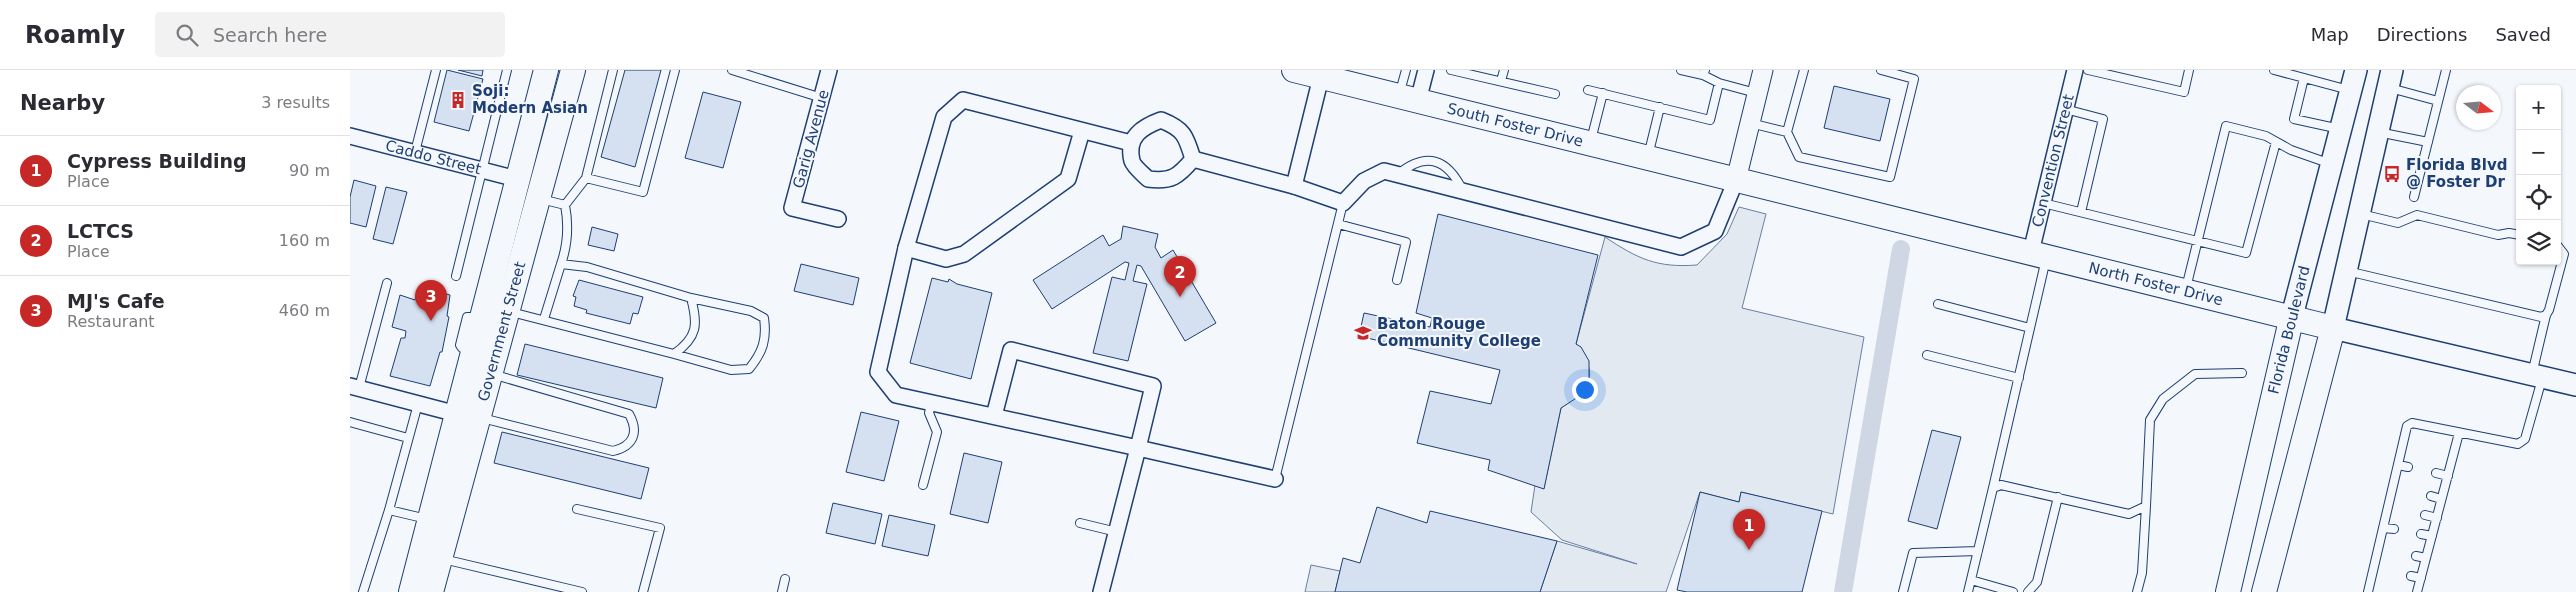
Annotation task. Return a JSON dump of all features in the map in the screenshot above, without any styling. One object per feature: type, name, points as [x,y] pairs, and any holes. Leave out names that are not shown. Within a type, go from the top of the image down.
[{"type":"main road","name":"Government Street","points":[[431,592],[441,558],[467,416],[473,351],[546,70]]},
{"type":"main road","name":"Government Street","points":[[411,592],[429,520],[467,416],[491,374],[573,70]]},
{"type":"main road","name":"South Foster Drive","points":[[1294,70],[1736,180]]},
{"type":"main road","points":[[2264,592],[2333,328],[2390,79]]},
{"type":"main road","name":"Florida Boulevard","points":[[2228,592],[2292,316],[2354,80]]},
{"type":"main road","name":"North Foster Drive","points":[[1736,180],[2292,316],[2333,328],[2576,385]]},
{"type":"street","name":"Garig Avenue","points":[[829,70],[792,208],[838,220]]},
{"type":"street","points":[[1408,99],[1426,70]]},
{"type":"street","points":[[1193,159],[1294,186],[1343,203],[1364,181],[1384,171],[1681,247],[1715,231],[1736,180],[1763,70]]},
{"type":"street","name":"Convention Street","points":[[2039,254],[2043,203],[2075,70]]},
{"type":"street","points":[[1294,186],[1322,77]]},
{"type":"street","points":[[1131,143],[963,100],[944,117],[906,248],[878,372],[896,395],[1275,479]]},
{"type":"street","points":[[1161,120],[1178,127],[1188,140],[1193,159],[1182,172],[1165,182],[1148,179],[1132,162],[1131,143],[1143,127],[1161,120]]},
{"type":"street","points":[[906,248],[946,259],[964,254],[1068,179],[1082,130]]},
{"type":"street","name":"Caddo Street","points":[[350,136],[517,179]]},
{"type":"street","points":[[994,416],[1011,350],[1153,386],[1101,592]]},
{"type":"street","points":[[354,387],[467,416]]},
{"type":"lane","points":[[415,152],[436,70]]},
{"type":"lane","points":[[456,276],[507,70]]},
{"type":"lane","points":[[564,205],[586,178],[613,70]]},
{"type":"lane","points":[[586,178],[643,192],[675,70]]},
{"type":"lane","points":[[732,70],[822,98]]},
{"type":"lane","points":[[1406,70],[1408,99]]},
{"type":"lane","points":[[1451,70],[1555,94]]},
{"type":"lane","points":[[1500,81],[1504,70]]},
{"type":"lane","points":[[1681,70],[1704,73],[1719,84],[1757,93]]},
{"type":"lane","points":[[1804,70],[1787,132],[1799,157],[1890,177],[1914,79],[1880,70]]},
{"type":"lane","points":[[2088,70],[2184,92],[2189,70]]},
{"type":"lane","points":[[2274,70],[2304,78],[2354,80]]},
{"type":"lane","points":[[2414,197],[2446,70]]},
{"type":"lane","points":[[2304,78],[2294,119],[2341,129]]},
{"type":"lane","points":[[2390,79],[2438,101]]},
{"type":"lane","points":[[1588,90],[1710,120],[1719,84]]},
{"type":"lane","points":[[1590,143],[1603,94]]},
{"type":"lane","points":[[1648,158],[1660,108]]},
{"type":"lane","points":[[2065,109],[2103,119],[2081,212]]},
{"type":"lane","points":[[1750,123],[1787,132]]},
{"type":"lane","points":[[2186,290],[2226,126],[2266,136],[2291,150],[2332,164]]},
{"type":"lane","points":[[2378,132],[2428,142]]},
{"type":"lane","points":[[2043,203],[2246,253],[2276,142]]},
{"type":"lane","points":[[1397,175],[1409,165],[1424,159],[1437,161],[1450,170],[1463,191]]},
{"type":"lane","points":[[539,199],[564,205]]},
{"type":"lane","points":[[1275,479],[1343,203]]},
{"type":"lane","points":[[544,319],[565,252],[568,223],[564,205]]},
{"type":"lane","points":[[2359,214],[2398,223],[2417,215],[2498,235],[2509,233],[2516,234]]},
{"type":"lane","points":[[1338,224],[1406,242],[1397,280]]},
{"type":"lane","points":[[2561,250],[2564,254],[2561,264]]},
{"type":"lane","points":[[1968,592],[1994,488],[2030,328],[2039,254]]},
{"type":"lane","points":[[509,312],[544,319],[731,370],[750,369],[761,354],[766,333],[764,318],[751,311],[691,298],[587,267],[561,264]]},
{"type":"lane","points":[[2378,591],[2368,591],[2407,426],[2410,424],[2518,444],[2523,443],[2537,376],[2546,315],[2561,265]]},
{"type":"lane","points":[[2346,271],[2541,316],[2546,315]]},
{"type":"lane","points":[[354,387],[387,283]]},
{"type":"lane","points":[[674,354],[687,344],[694,331],[696,318],[691,298]]},
{"type":"lane","points":[[1938,304],[2030,328]]},
{"type":"lane","points":[[1927,355],[2019,378]]},
{"type":"lane","points":[[2137,592],[2142,573],[2150,420],[2163,399],[2195,374],[2242,373]]},
{"type":"lane","points":[[467,416],[613,451],[625,448],[630,444],[635,425],[629,414],[491,374]]},
{"type":"lane","points":[[923,485],[936,432],[929,413],[930,403]]},
{"type":"lane","points":[[363,592],[389,510],[418,404]]},
{"type":"lane","points":[[350,422],[408,438]]},
{"type":"lane","points":[[2417,592],[2459,433]]},
{"type":"lane","points":[[2398,465],[2408,467]]},
{"type":"lane","points":[[2436,473],[2448,476]]},
{"type":"lane","points":[[1994,488],[2001,485],[2129,514],[2146,506]]},
{"type":"lane","points":[[2393,486],[2402,488]]},
{"type":"lane","points":[[2431,496],[2442,499]]},
{"type":"lane","points":[[2028,592],[2037,582],[2058,497]]},
{"type":"lane","points":[[2388,508],[2397,510]]},
{"type":"lane","points":[[577,509],[660,528],[643,592]]},
{"type":"lane","points":[[389,510],[429,520]]},
{"type":"lane","points":[[2425,516],[2437,518]]},
{"type":"lane","points":[[1080,523],[1117,532]]},
{"type":"lane","points":[[2383,528],[2394,529]]},
{"type":"lane","points":[[2421,534],[2432,536]]},
{"type":"lane","points":[[2378,550],[2388,551]]},
{"type":"lane","points":[[1903,592],[1913,553],[1978,551]]},
{"type":"lane","points":[[2416,556],[2426,558]]},
{"type":"lane","points":[[441,558],[582,592]]},
{"type":"lane","points":[[2373,570],[2383,571]]},
{"type":"lane","points":[[2411,576],[2421,578]]},
{"type":"lane","points":[[782,592],[785,579]]},
{"type":"lane","points":[[1970,580],[2013,592]]},
{"type":"shaded area","points":[[1739,207],[1766,214],[1742,308],[1864,337],[1833,514],[1741,492],[1739,502],[1700,492],[1666,592],[1540,592],[1557,541],[1637,564],[1562,540],[1531,512],[1535,485],[1544,488],[1561,408],[1579,394],[1589,380],[1588,365],[1576,344],[1605,237],[1648,260],[1670,265],[1697,265],[1727,234]]},
{"type":"shaded area","points":[[1311,565],[1340,571],[1335,592],[1305,592]]},
{"type":"building","name":"Soji: Modern Asian","points":[[447,70],[483,79],[469,131],[434,122]]},
{"type":"building","points":[[458,70],[483,70],[482,76]]},
{"type":"building","points":[[625,70],[661,70],[635,167],[601,157]]},
{"type":"building","points":[[1834,86],[1890,99],[1880,141],[1824,128]]},
{"type":"building","points":[[703,92],[741,102],[723,168],[685,158]]},
{"type":"building","points":[[354,180],[376,186],[366,227],[350,223],[350,197]]},
{"type":"building","points":[[386,187],[407,192],[393,244],[373,239]]},
{"type":"building","points":[[1438,214],[1598,255],[1576,344],[1581,347],[1589,361],[1589,381],[1581,395],[1561,408],[1544,489],[1488,470],[1490,460],[1417,443],[1430,391],[1491,404],[1500,370],[1359,336],[1364,313],[1430,327],[1432,318],[1416,313]]},
{"type":"building","points":[[1123,226],[1158,234],[1155,247],[1161,258],[1173,250],[1216,323],[1185,341],[1141,266],[1137,265],[1133,281],[1147,284],[1128,361],[1093,353],[1112,277],[1125,280],[1129,263],[1125,262],[1052,309],[1033,280],[1103,235],[1109,246],[1121,239]]},
{"type":"building","points":[[592,227],[618,234],[614,251],[588,245]]},
{"type":"building","points":[[801,264],[859,278],[853,305],[794,291]]},
{"type":"building","points":[[932,278],[948,282],[949,279],[957,284],[992,293],[971,379],[910,363]]},
{"type":"building","points":[[579,280],[643,297],[638,314],[633,313],[630,324],[586,313],[587,310],[574,306],[576,297],[573,296]]},
{"type":"building","points":[[419,287],[450,295],[447,316],[449,317],[442,352],[440,352],[430,386],[390,376],[401,338],[405,338],[406,331],[392,327],[400,295],[415,300]]},
{"type":"building","points":[[525,344],[663,378],[656,408],[517,375]]},
{"type":"building","points":[[861,412],[899,421],[884,481],[846,472]]},
{"type":"building","points":[[1932,430],[1961,437],[1937,529],[1908,521]]},
{"type":"building","points":[[502,432],[649,468],[641,499],[494,463]]},
{"type":"building","points":[[964,453],[1002,462],[988,523],[950,514]]},
{"type":"building","points":[[1700,492],[1739,502],[1741,492],[1822,511],[1802,592],[1687,592],[1677,590]]},
{"type":"building","points":[[833,503],[882,514],[875,544],[826,533]]},
{"type":"building","points":[[1377,507],[1427,523],[1430,511],[1557,541],[1540,592],[1335,592],[1343,558],[1360,563]]},
{"type":"building","points":[[889,515],[935,525],[928,556],[882,546]]},
{"type":"waterway","points":[[1843,592],[1901,249]]},
{"type":"place","name":"Soji: Modern Asian","points":[[458,100]]},
{"type":"place","name":"Florida Blvd @ Foster Dr","points":[[2392,174]]},
{"type":"place","name":"LCTCS","points":[[1180,297]]},
{"type":"place","name":"MJ's Cafe","points":[[431,321]]},
{"type":"place","name":"Baton Rouge Community College","points":[[1363,333]]},
{"type":"place","name":"Cypress Building","points":[[1749,550]]}]
